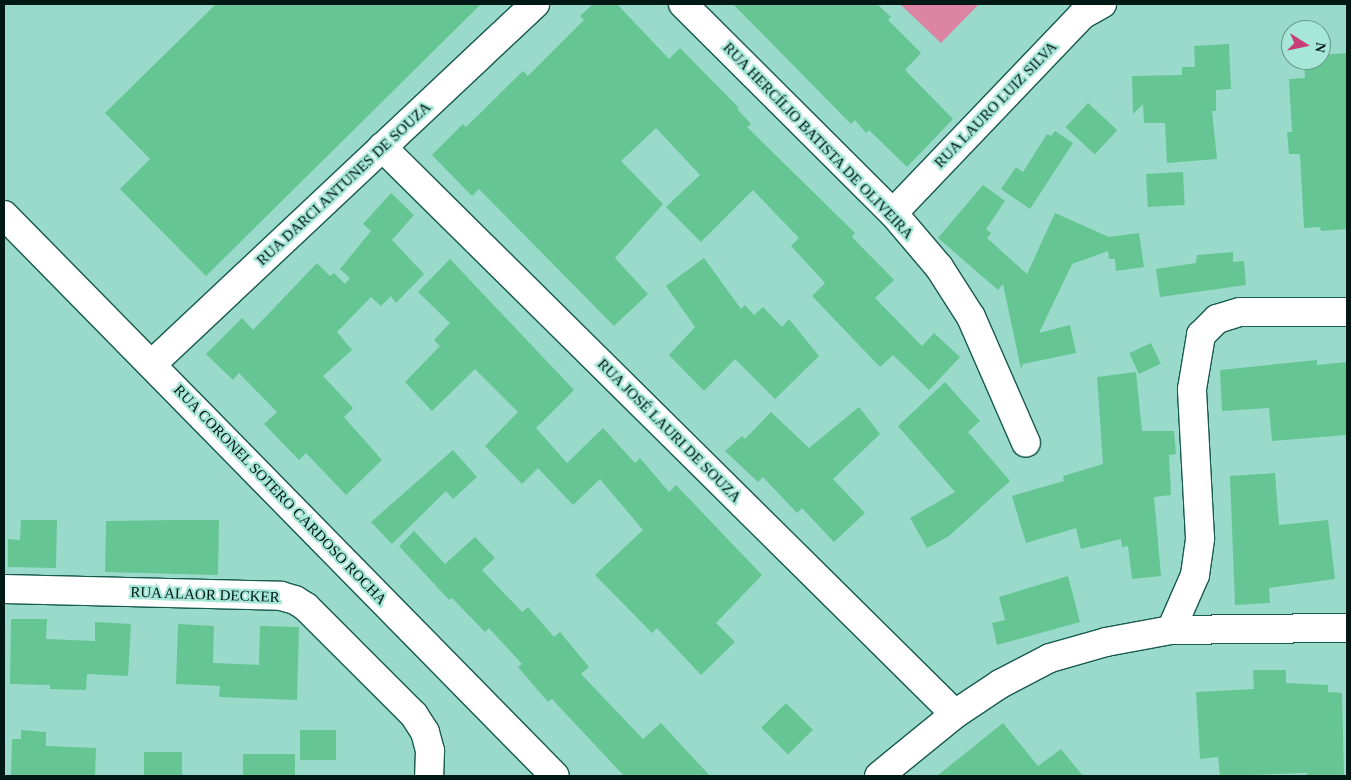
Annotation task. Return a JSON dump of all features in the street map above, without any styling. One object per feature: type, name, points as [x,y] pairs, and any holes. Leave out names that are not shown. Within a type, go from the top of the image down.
[{"type":"street","name":"RUA DARCI ANTUNES DE SOUZA","points":[[152,364],[534,4]]},
{"type":"street","name":"RUA HERCÍLIO BATISTA DE OLIVEIRA","points":[[683,4],[893,212],[939,268],[970,317],[1026,444]]},
{"type":"street","name":"RUA LAURO LUIZ SILVA","points":[[893,212],[1082,15],[1102,4]]},
{"type":"street","name":"RUA JOSÉ LAURI DE SOUZA","points":[[382,148],[955,714]]},
{"type":"street","name":"RUA CORONEL SOTERO CARDOSO ROCHA","points":[[4,215],[555,776]]},
{"type":"street","points":[[1171,630],[1195,575],[1200,538],[1192,389],[1201,335],[1217,319],[1240,312],[1347,312]]},
{"type":"street","name":"RUA ALAOR DECKER","points":[[4,589],[281,596],[295,600],[306,607],[414,715],[425,732],[430,751],[429,776]]},
{"type":"street","points":[[879,776],[955,714],[1000,684],[1050,658],[1106,642],[1171,630],[1347,628]]},
{"type":"shaded area","points":[[900,4],[979,4],[941,43]]},
{"type":"building","points":[[216,4],[481,4],[206,276],[120,189],[150,159],[105,113]]},
{"type":"building","points":[[593,4],[617,4],[669,59],[680,48],[739,108],[737,109],[751,124],[747,127],[855,233],[852,237],[894,280],[875,298],[922,346],[934,333],[960,357],[929,390],[893,355],[880,367],[812,296],[825,283],[791,246],[799,238],[753,190],[701,242],[666,207],[700,175],[656,128],[621,161],[663,204],[615,258],[648,294],[614,326],[479,189],[472,196],[432,155],[463,124],[466,127],[523,71],[528,76],[584,20],[580,16]]},
{"type":"building","points":[[733,4],[877,4],[891,17],[888,20],[921,53],[905,70],[953,119],[907,167],[869,130],[866,133],[855,120],[851,124]]},
{"type":"building","points":[[1229,44],[1231,89],[1216,90],[1216,111],[1212,111],[1217,159],[1167,163],[1165,123],[1144,123],[1143,104],[1133,114],[1132,76],[1182,75],[1182,67],[1195,67],[1194,46]]},
{"type":"building","points":[[1347,53],[1347,229],[1321,231],[1320,227],[1304,228],[1300,154],[1289,154],[1287,132],[1292,132],[1289,79],[1305,78],[1305,70],[1331,70],[1331,54]]},
{"type":"building","points":[[1088,103],[1117,130],[1095,154],[1065,127]]},
{"type":"building","points":[[1055,131],[1073,143],[1030,209],[1001,189],[1016,167],[1023,172],[1047,134],[1051,136]]},
{"type":"building","points":[[1183,172],[1185,205],[1148,207],[1146,174]]},
{"type":"building","points":[[983,185],[1005,201],[986,229],[991,233],[987,238],[1027,274],[1055,213],[1109,237],[1139,233],[1144,267],[1116,271],[1115,259],[1109,259],[1108,251],[1072,264],[1039,333],[1070,325],[1076,353],[1023,364],[1021,369],[1003,284],[998,290],[938,238]]},
{"type":"building","points":[[391,193],[414,215],[392,240],[424,274],[396,303],[391,296],[381,306],[371,297],[337,332],[352,350],[323,376],[353,408],[344,417],[382,460],[346,495],[306,453],[299,460],[264,424],[277,412],[239,373],[233,380],[206,354],[242,318],[253,330],[317,263],[330,276],[334,273],[345,284],[350,278],[340,269],[371,231],[363,224]]},
{"type":"building","points":[[1233,252],[1233,262],[1244,261],[1246,285],[1160,297],[1156,269],[1196,263],[1197,255]]},
{"type":"building","points":[[704,258],[741,309],[745,305],[754,315],[763,307],[782,327],[789,319],[819,356],[775,399],[735,359],[704,391],[669,355],[695,327],[666,286]]},
{"type":"building","points":[[450,259],[574,390],[536,428],[567,463],[603,428],[635,463],[640,458],[669,492],[676,485],[762,575],[716,623],[735,642],[701,675],[657,628],[652,633],[595,575],[643,530],[600,479],[573,505],[538,468],[522,484],[485,446],[518,412],[475,369],[432,411],[405,382],[440,346],[434,340],[450,323],[418,292]]},
{"type":"building","points":[[1151,343],[1161,364],[1139,374],[1129,353]]},
{"type":"building","points":[[1317,360],[1317,365],[1347,362],[1347,435],[1272,441],[1269,408],[1222,411],[1220,370]]},
{"type":"building","points":[[1136,372],[1142,431],[1174,431],[1176,454],[1169,455],[1171,495],[1154,497],[1161,576],[1132,579],[1128,546],[1122,547],[1121,539],[1081,549],[1076,528],[1026,543],[1012,496],[1064,481],[1063,476],[1103,464],[1097,377]]},
{"type":"building","points":[[945,382],[980,421],[968,432],[1010,481],[949,536],[927,548],[910,518],[955,492],[898,426]]},
{"type":"building","points":[[859,407],[880,434],[833,479],[865,513],[834,542],[802,508],[797,513],[763,477],[758,482],[725,451],[742,436],[745,439],[771,412],[809,448]]},
{"type":"building","points":[[453,450],[477,477],[453,499],[446,491],[392,544],[371,522]]},
{"type":"building","points":[[1275,473],[1279,525],[1328,520],[1335,579],[1269,588],[1270,603],[1235,605],[1230,476]]},
{"type":"building","points":[[21,520],[57,520],[56,568],[8,567],[8,539],[20,540]]},
{"type":"building","points":[[219,520],[218,575],[105,572],[106,521]]},
{"type":"building","points":[[414,531],[445,564],[475,537],[495,558],[482,570],[522,612],[528,607],[554,637],[560,632],[589,667],[581,674],[643,739],[661,723],[710,776],[624,776],[552,699],[548,702],[518,667],[522,664],[489,628],[485,632],[452,598],[449,600],[399,546]]},
{"type":"building","points":[[1068,576],[1080,622],[997,645],[992,623],[1005,620],[999,597]]},
{"type":"building","points":[[11,619],[47,619],[46,639],[95,641],[95,622],[131,624],[128,676],[87,674],[86,690],[50,689],[50,685],[10,684]]},
{"type":"building","points":[[178,624],[214,626],[213,663],[259,665],[260,626],[299,627],[297,700],[219,697],[220,686],[176,684]]},
{"type":"building","points":[[1253,670],[1286,670],[1286,683],[1328,685],[1328,692],[1342,693],[1344,776],[1307,776],[1307,773],[1220,776],[1218,757],[1200,759],[1196,692],[1254,689]]},
{"type":"building","points":[[786,703],[813,730],[788,755],[761,728]]},
{"type":"building","points":[[1003,723],[1038,766],[1061,749],[1083,776],[937,776]]},
{"type":"building","points":[[21,730],[46,732],[46,746],[96,748],[95,776],[11,776],[12,739],[21,739]]},
{"type":"building","points":[[300,730],[336,730],[336,760],[300,760]]},
{"type":"building","points":[[144,752],[182,752],[182,776],[144,776]]},
{"type":"building","points":[[243,754],[295,754],[295,776],[243,776]]}]
